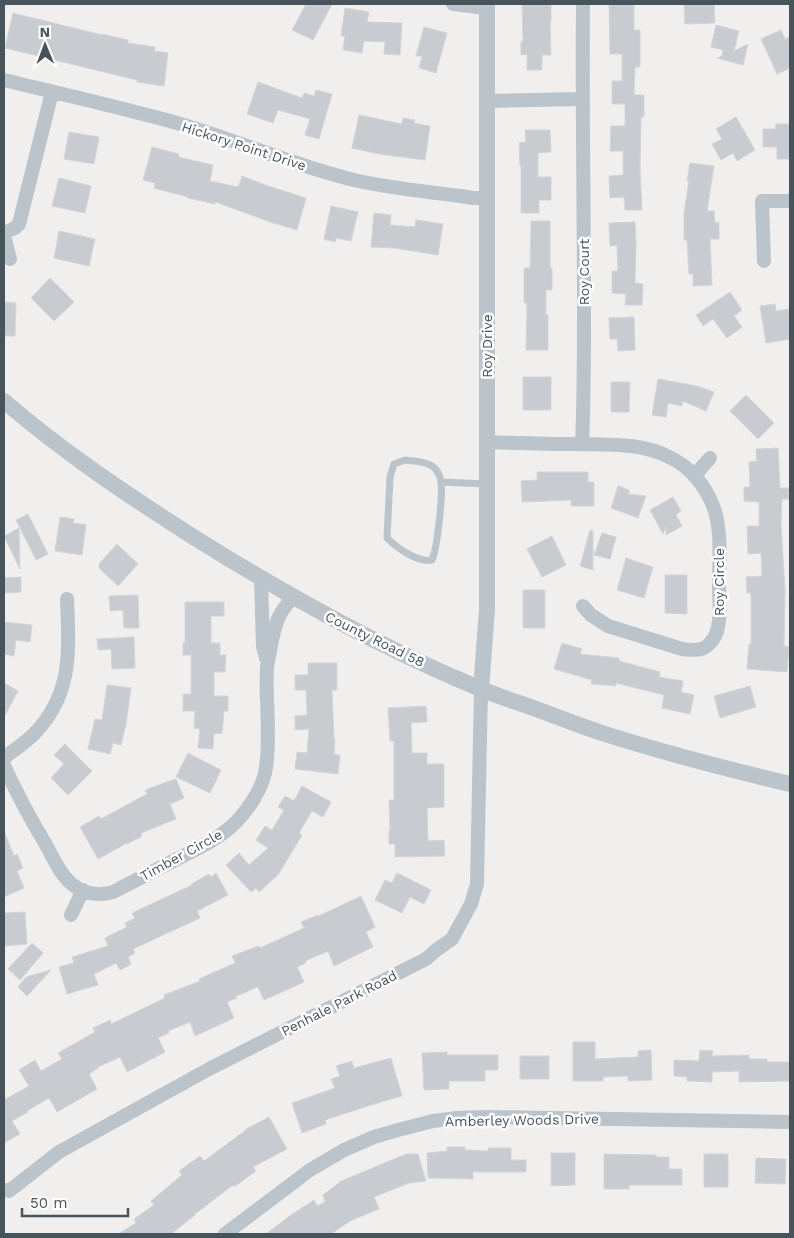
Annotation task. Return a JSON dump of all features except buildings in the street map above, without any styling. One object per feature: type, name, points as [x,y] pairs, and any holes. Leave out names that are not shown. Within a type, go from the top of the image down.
[{"type":"street","points":[[453,4],[487,6]]},
{"type":"street","name":"Roy Court","points":[[582,444],[584,252],[583,4]]},
{"type":"street","name":"Roy Drive","points":[[481,689],[487,608],[487,6]]},
{"type":"street","name":"Hickory Point Drive","points":[[4,80],[176,123],[302,166],[354,180],[386,187],[487,198]]},
{"type":"street","points":[[10,259],[4,234],[19,224],[52,92]]},
{"type":"street","points":[[487,101],[582,99]]},
{"type":"street","points":[[764,261],[762,201],[790,201]]},
{"type":"street","name":"County Road 58","points":[[4,401],[22,417],[104,478],[157,514],[293,598],[402,654],[481,689],[602,733],[726,769],[790,784]]},
{"type":"street","name":"Roy Circle","points":[[487,442],[639,447],[673,458],[701,483],[711,499],[719,535],[720,617],[717,632],[707,647],[691,650],[682,649],[608,626],[583,606]]},
{"type":"street","points":[[694,476],[710,458]]},
{"type":"street","name":"Timber Circle","points":[[261,579],[263,647],[268,666]]},
{"type":"street","name":"Timber Circle","points":[[4,765],[15,790],[60,870],[74,886],[83,890],[104,895],[113,892],[201,847],[228,828],[242,815],[259,788],[266,768],[268,746],[268,666],[274,630],[278,616],[286,604],[293,598]]},
{"type":"street","points":[[4,758],[34,733],[52,712],[62,691],[68,660],[67,599]]},
{"type":"street","name":"Penhale Park Road","points":[[4,1190],[9,1191],[59,1152],[209,1069],[426,959],[435,950],[452,939],[471,904],[477,884],[481,689]]},
{"type":"street","points":[[71,915],[83,890]]},
{"type":"street","name":"Amberley Woods Drive","points":[[225,1234],[310,1170],[344,1150],[374,1137],[433,1121],[458,1118],[496,1118],[790,1122]]},
{"type":"lane","points":[[405,460],[419,461],[432,466],[441,482],[434,557],[426,562],[400,549],[387,538],[390,477],[394,464],[405,460]]},
{"type":"lane","points":[[441,482],[487,484]]}]
